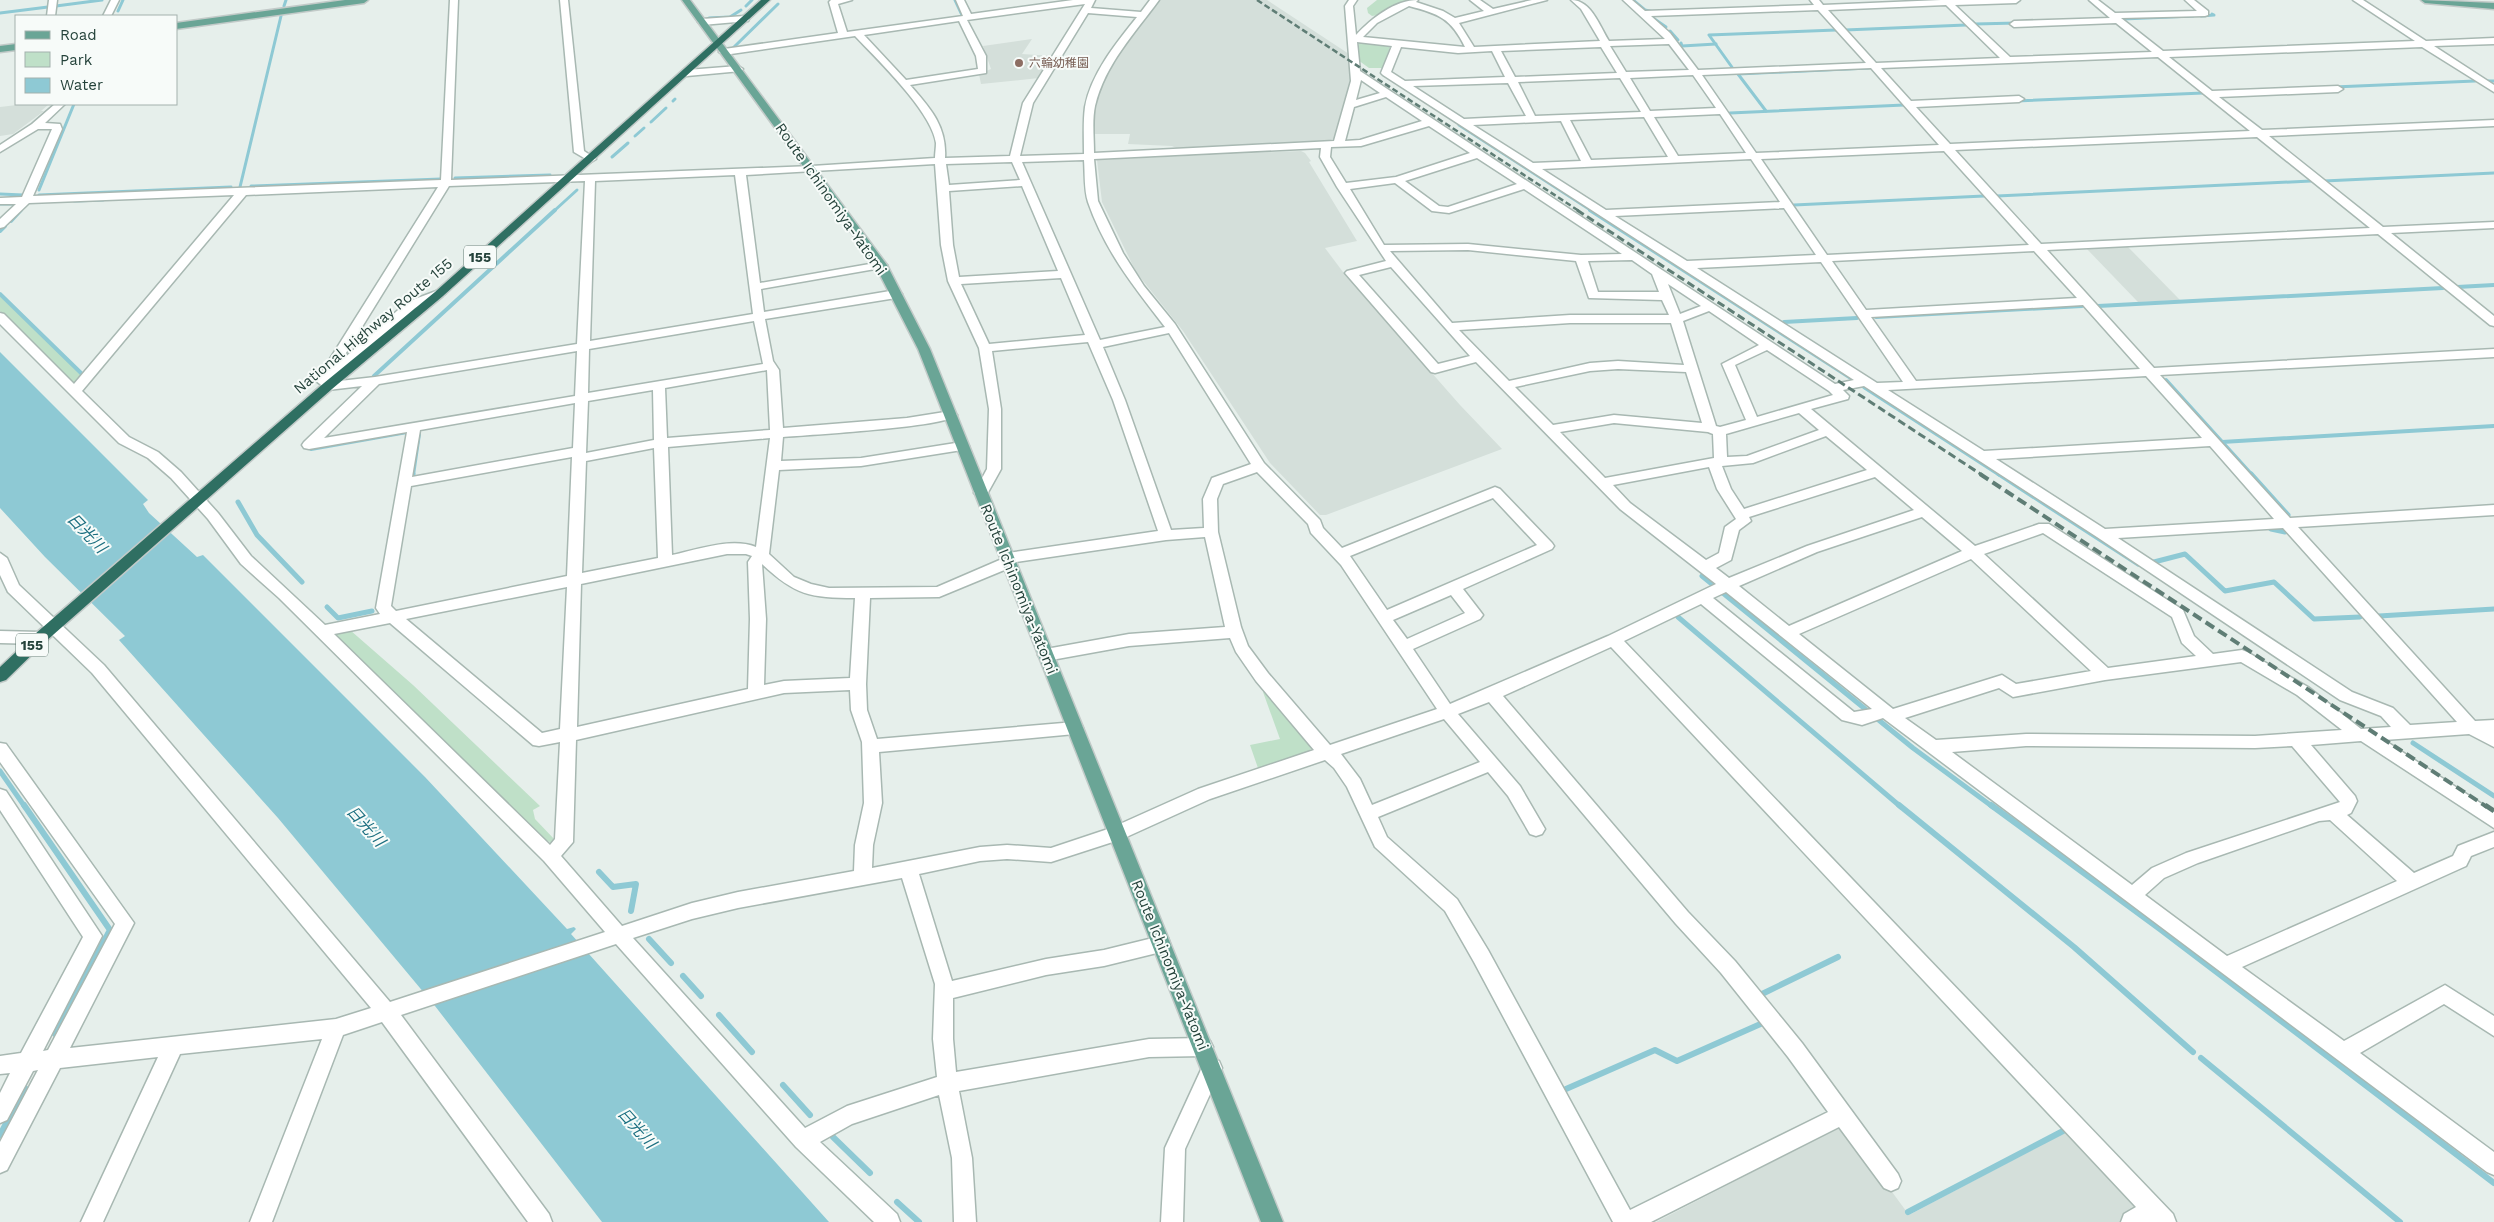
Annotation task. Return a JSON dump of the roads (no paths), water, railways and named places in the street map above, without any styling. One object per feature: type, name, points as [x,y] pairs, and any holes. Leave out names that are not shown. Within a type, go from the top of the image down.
[{"type":"highway","name":"National Highway Route 155","points":[[439,294],[687,73],[721,47],[766,0]]},
{"type":"highway","name":"National Highway Route 155","points":[[0,676],[40,638],[194,504],[326,384]]},
{"type":"main road","points":[[178,26],[364,0]]},
{"type":"main road","name":"Route Ichinomiya-Yatomi","points":[[686,0],[881,265],[924,349],[1272,1222]]},
{"type":"main road","points":[[2424,0],[2494,6]]},
{"type":"main road","points":[[0,49],[15,47]]},
{"type":"street","points":[[51,15],[53,0]]},
{"type":"street","points":[[108,15],[115,0]]},
{"type":"street","points":[[326,384],[322,381],[446,183],[454,0]]},
{"type":"street","points":[[564,0],[579,152],[591,159]]},
{"type":"street","points":[[843,35],[833,2],[848,0]]},
{"type":"street","points":[[903,83],[983,71],[981,56],[965,18],[960,0]]},
{"type":"street","points":[[1032,0],[1038,8]]},
{"type":"street","points":[[721,47],[843,35],[1091,0]]},
{"type":"street","points":[[1091,0],[1028,104],[1015,159],[1119,400],[1166,535]]},
{"type":"street","points":[[1156,0],[1117,47],[1099,82],[1090,107],[1089,157],[1093,201],[1113,245],[1139,288],[1172,328],[1259,466],[1315,523],[1316,530],[1340,555],[1448,712],[1514,791],[1536,829]]},
{"type":"street","points":[[1352,0],[1349,6],[1354,39],[1352,52],[1356,58],[1353,70],[1356,73],[1843,396],[1753,422],[1714,430],[1614,420],[1550,430]]},
{"type":"street","points":[[1474,0],[1491,12]]},
{"type":"street","points":[[1454,21],[1543,0]]},
{"type":"street","points":[[1576,0],[1584,7],[1623,76],[1675,160]]},
{"type":"street","points":[[1627,0],[1672,41],[1696,73],[1912,385]]},
{"type":"street","points":[[1733,0],[1741,10]]},
{"type":"street","points":[[1643,14],[1741,10],[1817,4],[2016,0]]},
{"type":"street","points":[[2093,0],[2494,322]]},
{"type":"street","points":[[2014,24],[2206,13],[2189,0]]},
{"type":"street","points":[[2357,0],[2494,89]]},
{"type":"street","points":[[1947,1],[2008,60]]},
{"type":"street","points":[[1354,39],[1374,21],[1411,2],[1445,14],[1454,21],[1460,26],[1471,49]]},
{"type":"street","points":[[1817,4],[2284,523],[2471,727],[2494,741]]},
{"type":"street","points":[[1085,10],[1143,15]]},
{"type":"street","points":[[702,22],[746,19]]},
{"type":"street","points":[[857,33],[931,117],[941,142],[940,161],[944,188],[947,245],[954,281],[984,348],[995,409],[994,469],[981,493]]},
{"type":"street","points":[[1354,39],[1471,49],[1672,41]]},
{"type":"street","points":[[1404,84],[2494,41]]},
{"type":"street","points":[[1397,44],[1386,73],[2102,534],[2346,696],[2387,712],[2406,732]]},
{"type":"street","points":[[1495,48],[1532,119]]},
{"type":"street","points":[[687,73],[738,69]]},
{"type":"street","points":[[1356,73],[1349,105],[1325,157],[1381,248],[1388,265],[1449,327],[1474,359],[1506,385],[1625,506],[1705,567],[1716,590],[1848,716],[1857,720],[2002,681],[2013,691],[2105,674],[2242,656],[2255,661],[2360,735],[2494,821]]},
{"type":"street","points":[[2210,94],[2338,89]]},
{"type":"street","points":[[1349,105],[1388,94]]},
{"type":"street","points":[[1908,104],[2019,99]]},
{"type":"street","points":[[0,149],[36,126],[59,105]]},
{"type":"street","points":[[1464,122],[1722,111]]},
{"type":"street","points":[[1564,118],[1587,163]]},
{"type":"street","points":[[0,201],[812,169],[940,161],[1089,157],[1361,143],[1430,122]]},
{"type":"street","points":[[1531,166],[2494,123]]},
{"type":"street","points":[[0,226],[26,200],[57,129],[56,126],[36,126]]},
{"type":"street","points":[[1342,187],[1397,180],[1478,154]]},
{"type":"street","points":[[740,172],[767,361],[771,366],[776,390],[774,466],[770,478],[762,555],[755,562],[758,619],[756,693]]},
{"type":"street","points":[[550,856],[564,842],[570,734],[574,580],[590,178]]},
{"type":"street","points":[[1397,180],[1436,209],[1449,210],[1525,185]]},
{"type":"street","points":[[944,188],[1025,183]]},
{"type":"street","points":[[75,391],[242,192]]},
{"type":"street","points":[[1605,213],[1787,205]]},
{"type":"street","points":[[1685,265],[2494,225]]},
{"type":"street","points":[[1381,248],[1468,247],[1581,258],[1635,257]]},
{"type":"street","points":[[1581,258],[1593,296],[1666,296]]},
{"type":"street","points":[[755,287],[881,265]]},
{"type":"street","points":[[1388,265],[1351,273],[1435,369],[1474,359]]},
{"type":"street","points":[[1657,272],[1676,319],[1714,430],[1724,489],[1744,521],[1732,527],[1726,556],[1705,567]]},
{"type":"street","points":[[954,281],[1065,274]]},
{"type":"street","points":[[326,384],[411,305],[439,294]]},
{"type":"street","points":[[326,384],[375,381],[896,294]]},
{"type":"street","points":[[1862,314],[2086,301]]},
{"type":"street","points":[[1449,327],[1570,319],[1676,319],[1710,307]]},
{"type":"street","points":[[0,317],[124,440],[153,455],[176,475],[194,504],[246,560],[322,630],[550,856],[613,936],[804,1140],[889,1222]]},
{"type":"street","points":[[984,348],[1094,341],[1172,328]]},
{"type":"street","points":[[1753,422],[1728,364],[1768,345]]},
{"type":"street","points":[[1833,388],[2494,353]]},
{"type":"street","points":[[1506,385],[1590,367],[1618,364],[1692,369]]},
{"type":"street","points":[[375,381],[310,445],[771,366]]},
{"type":"street","points":[[659,386],[665,561]]},
{"type":"street","points":[[1801,408],[1973,552],[2105,674]]},
{"type":"street","points":[[405,483],[580,454],[661,443],[907,422],[951,415]]},
{"type":"street","points":[[414,428],[383,608],[539,740],[784,687],[858,684]]},
{"type":"street","points":[[1602,484],[1718,462],[1748,460],[1828,431]]},
{"type":"street","points":[[1980,456],[2212,442]]},
{"type":"street","points":[[774,466],[861,462],[962,446]]},
{"type":"street","points":[[1259,466],[1217,481],[1210,499],[1211,532],[1235,632],[1241,648],[1262,677],[1316,742],[1340,763],[1354,784],[1381,842],[1451,905],[1482,957],[1624,1222]]},
{"type":"street","points":[[1741,515],[1876,472]]},
{"type":"street","points":[[1340,555],[1495,492],[1547,546],[1384,618]]},
{"type":"street","points":[[2102,534],[2494,510]]},
{"type":"street","points":[[0,1065],[336,1028],[613,936],[692,911],[729,902],[863,876],[908,870],[980,854],[1007,852],[1052,855],[1116,834],[1204,794],[1448,712],[1613,640],[1716,590],[1812,549],[1923,512]]},
{"type":"street","points":[[1786,633],[1973,552],[2044,526],[2178,614],[2187,639],[2209,659]]},
{"type":"street","points":[[322,630],[727,549],[748,549],[762,555],[789,581],[808,589],[829,593],[939,592],[1008,560],[1166,535],[1211,532]]},
{"type":"street","points":[[0,558],[13,588],[59,621],[389,1010],[452,1104],[541,1222]]},
{"type":"street","points":[[1404,647],[1475,615],[1454,588]]},
{"type":"street","points":[[1716,590],[1786,633],[1881,714],[1933,747],[2494,1165]]},
{"type":"street","points":[[863,592],[858,684],[859,710],[871,746],[873,802],[864,845],[863,876]]},
{"type":"street","points":[[1046,655],[1129,640],[1235,632]]},
{"type":"street","points":[[0,637],[40,638]]},
{"type":"street","points":[[1613,640],[2159,1216]]},
{"type":"street","points":[[1492,694],[1682,918],[1728,967],[1795,1050],[1891,1181]]},
{"type":"street","points":[[1933,747],[2026,740],[2255,742],[2494,726]]},
{"type":"street","points":[[871,746],[1075,728]]},
{"type":"street","points":[[2132,895],[2158,873],[2192,858],[2319,814],[2334,813],[2345,808],[2349,801],[2296,739]]},
{"type":"street","points":[[0,750],[125,923],[0,1163]]},
{"type":"street","points":[[1368,814],[1492,764]]},
{"type":"street","points":[[0,796],[93,936],[28,1063],[0,1113]]},
{"type":"street","points":[[2334,813],[2412,882]]},
{"type":"street","points":[[2226,965],[2460,861],[2464,851],[2494,839]]},
{"type":"street","points":[[908,870],[945,991],[943,1039],[947,1083],[962,1158],[965,1222]]},
{"type":"street","points":[[945,991],[1046,967],[1104,958],[1161,944]]},
{"type":"street","points":[[2343,1052],[2445,994],[2494,1027]]},
{"type":"street","points":[[261,1222],[336,1028]]},
{"type":"street","points":[[92,1222],[173,1047]]},
{"type":"street","points":[[804,1140],[847,1116],[947,1083],[1149,1048],[1203,1047]]},
{"type":"street","points":[[1172,1222],[1174,1148],[1212,1068]]},
{"type":"street","points":[[1628,1222],[1843,1115]]},
{"type":"street","points":[[2132,1222],[2159,1216]]},
{"type":"water","name":"日光川","points":[[0,352],[148,500],[143,504],[149,513],[197,557],[203,555],[425,777],[567,929],[574,927],[576,929],[571,934],[829,1222],[602,1222],[435,1006],[278,818],[119,640],[125,636],[45,557],[0,508]]},
{"type":"waterway","points":[[56,6],[102,0]]},
{"type":"waterway","points":[[118,11],[123,0]]},
{"type":"waterway","points":[[284,6],[286,0]]},
{"type":"waterway","points":[[746,6],[752,0]]},
{"type":"waterway","points":[[955,0],[962,15]]},
{"type":"waterway","points":[[1633,0],[1645,10],[1654,12]]},
{"type":"waterway","points":[[733,48],[778,4]]},
{"type":"waterway","points":[[0,13],[48,7]]},
{"type":"waterway","points":[[709,18],[730,17],[741,10]]},
{"type":"waterway","points":[[2201,16],[2214,15],[2212,14]]},
{"type":"waterway","points":[[240,187],[281,16]]},
{"type":"waterway","points":[[2123,19],[2193,16]]},
{"type":"waterway","points":[[1653,18],[1666,27]]},
{"type":"waterway","points":[[1972,21],[1975,24],[2017,23]]},
{"type":"waterway","points":[[1845,30],[1966,25]]},
{"type":"waterway","points":[[1715,44],[1709,35],[1836,30]]},
{"type":"waterway","points":[[1670,31],[1678,40]]},
{"type":"waterway","points":[[1681,43],[1682,46],[1715,44]]},
{"type":"waterway","points":[[1715,44],[1734,70]]},
{"type":"waterway","points":[[1766,111],[1738,74],[1868,68]]},
{"type":"waterway","points":[[2334,87],[2475,81]]},
{"type":"waterway","points":[[2488,81],[2494,81]]},
{"type":"waterway","points":[[2016,101],[2203,93]]},
{"type":"waterway","points":[[39,190],[74,105]]},
{"type":"waterway","points":[[1730,113],[1904,105]]},
{"type":"waterway","points":[[651,122],[666,108]]},
{"type":"waterway","points":[[1459,125],[1592,211]]},
{"type":"waterway","points":[[635,136],[644,128]]},
{"type":"waterway","points":[[612,157],[628,143]]},
{"type":"waterway","points":[[2324,181],[2494,173]]},
{"type":"waterway","points":[[455,178],[550,175]]},
{"type":"waterway","points":[[251,186],[441,179]]},
{"type":"waterway","points":[[1997,196],[2311,181]]},
{"type":"waterway","points":[[39,195],[231,187]]},
{"type":"waterway","points":[[554,211],[577,190]]},
{"type":"waterway","points":[[0,194],[23,195]]},
{"type":"waterway","points":[[1794,205],[1984,196]]},
{"type":"waterway","points":[[74,201],[103,200]]},
{"type":"waterway","points":[[0,204],[12,204]]},
{"type":"waterway","points":[[21,210],[24,207]]},
{"type":"waterway","points":[[11,221],[21,210]]},
{"type":"waterway","points":[[374,376],[555,210]]},
{"type":"waterway","points":[[1590,210],[1854,380]]},
{"type":"waterway","points":[[0,231],[5,226]]},
{"type":"waterway","points":[[2457,287],[2494,285]]},
{"type":"waterway","points":[[2098,306],[2443,288]]},
{"type":"waterway","points":[[0,294],[82,374]]},
{"type":"waterway","points":[[1876,317],[2082,306]]},
{"type":"waterway","points":[[1784,322],[1857,318]]},
{"type":"waterway","points":[[2166,380],[2222,442]]},
{"type":"waterway","points":[[1864,387],[2000,475]]},
{"type":"waterway","points":[[2222,442],[2494,426]]},
{"type":"waterway","points":[[311,449],[407,432]]},
{"type":"waterway","points":[[413,475],[419,434]]},
{"type":"waterway","points":[[2222,442],[2252,475]]},
{"type":"waterway","points":[[412,480],[413,474]]},
{"type":"waterway","points":[[1999,474],[2138,564]]},
{"type":"waterway","points":[[2251,474],[2288,515]]},
{"type":"waterway","points":[[238,502],[257,535],[302,582]]},
{"type":"waterway","points":[[2271,529],[2285,532]]},
{"type":"waterway","points":[[2154,562],[2185,554],[2225,591],[2274,582],[2314,619],[2360,617]]},
{"type":"waterway","points":[[1702,576],[1913,748],[1993,807]]},
{"type":"waterway","points":[[327,607],[338,618],[372,611]]},
{"type":"waterway","points":[[2379,616],[2494,609]]},
{"type":"waterway","points":[[1678,617],[1901,807]]},
{"type":"waterway","points":[[2413,743],[2494,796]]},
{"type":"waterway","points":[[0,771],[25,807]]},
{"type":"waterway","points":[[24,805],[110,930],[55,1034]]},
{"type":"waterway","points":[[1899,805],[2074,947],[2193,1052]]},
{"type":"waterway","points":[[1991,805],[2160,929],[2494,1183]]},
{"type":"waterway","points":[[599,872],[613,887],[636,884],[631,911]]},
{"type":"waterway","points":[[649,939],[671,963]]},
{"type":"waterway","points":[[1762,994],[1838,957]]},
{"type":"waterway","points":[[683,976],[701,996]]},
{"type":"waterway","points":[[719,1015],[752,1052]]},
{"type":"waterway","points":[[1566,1089],[1655,1050],[1677,1061],[1765,1022]]},
{"type":"waterway","points":[[2201,1058],[2400,1222]]},
{"type":"waterway","points":[[783,1085],[810,1115]]},
{"type":"waterway","points":[[0,1135],[25,1088]]},
{"type":"waterway","points":[[1908,1212],[2063,1131]]},
{"type":"waterway","points":[[833,1137],[870,1173]]},
{"type":"waterway","points":[[897,1202],[919,1222]]},
{"type":"railway","points":[[1257,0],[1579,211]]},
{"type":"railway","points":[[1577,210],[1982,475]]},
{"type":"railway","points":[[1980,474],[2487,807]]},
{"type":"railway","points":[[2485,805],[2494,811]]},
{"type":"place","name":"六輪幼稚園","points":[[1019,63]]}]
